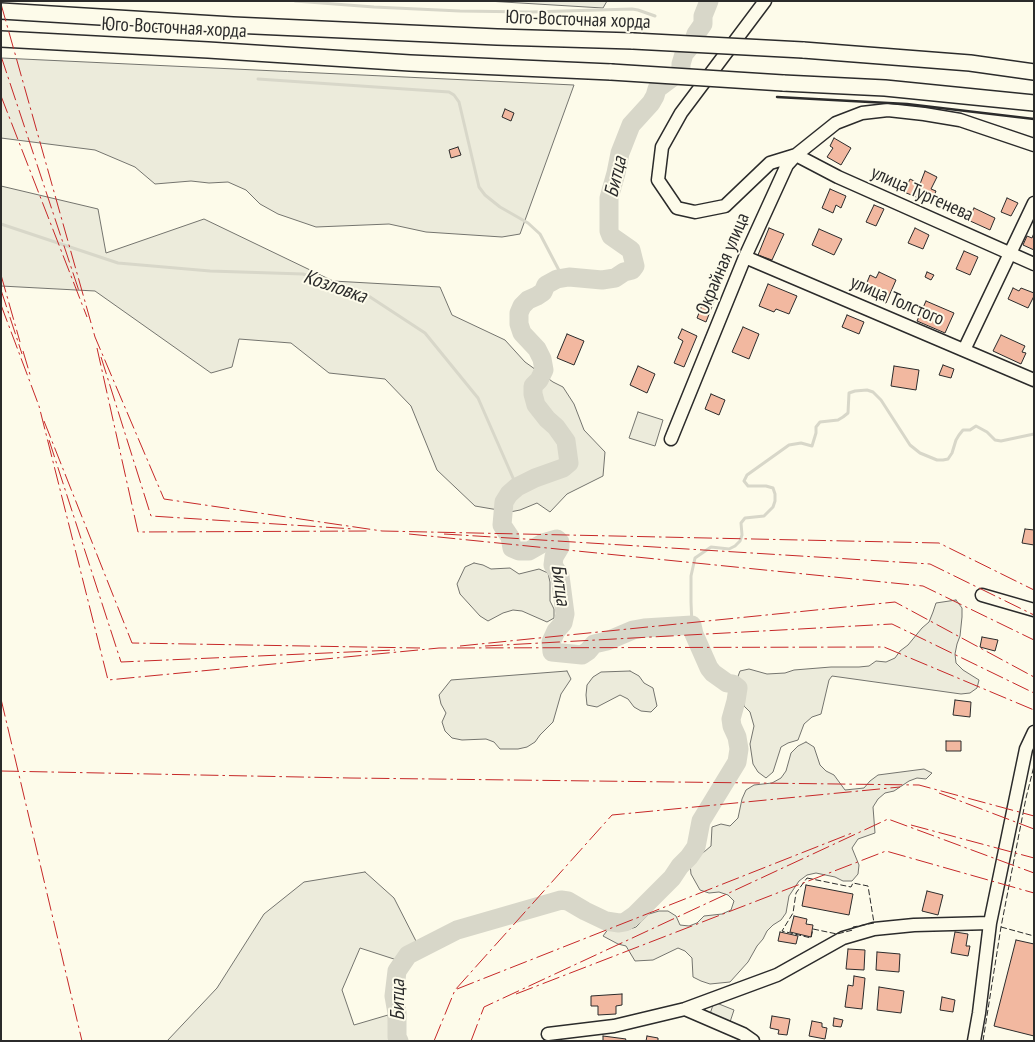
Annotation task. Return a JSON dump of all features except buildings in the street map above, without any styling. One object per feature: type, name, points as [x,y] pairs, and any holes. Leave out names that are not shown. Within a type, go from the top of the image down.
[{"type":"main road","name":"Юго-Восточная хорда","points":[[1,11],[496,38],[632,41],[803,50],[970,63],[1034,72]]},
{"type":"main road","name":"Юго-Восточная хорда","points":[[1,39],[884,88],[1034,103]]},
{"type":"street","points":[[765,1],[681,113],[662,147],[658,180],[677,208],[695,212],[725,206],[770,162],[796,155]]},
{"type":"street","name":"Окрайная улица","points":[[671,439],[745,257],[787,166],[796,155],[836,123],[862,112],[888,110],[960,120],[1034,144]]},
{"type":"street","name":"улица Тургенева","points":[[796,155],[838,177],[1034,264]]},
{"type":"street","points":[[964,350],[1034,203]]},
{"type":"street","name":"улица Толстого","points":[[745,257],[1034,380]]},
{"type":"street","points":[[982,595],[1034,610]]},
{"type":"street","points":[[974,1041],[990,923],[1026,749],[1034,732]]},
{"type":"street","points":[[548,1034],[614,1026],[685,1009],[777,974],[844,938],[874,929],[914,925],[990,923]]},
{"type":"street","points":[[685,1009],[743,1034],[753,1041]]},
{"type":"shaded area","points":[[487,1],[607,1],[603,8]]},
{"type":"shaded area","points":[[1,58],[574,85],[520,234],[502,237],[426,232],[389,224],[316,227],[278,214],[260,204],[246,190],[228,182],[209,183],[191,181],[155,184],[135,167],[95,150],[1,138]]},
{"type":"shaded area","points":[[1,186],[98,209],[106,253],[204,219],[333,281],[440,287],[452,315],[505,340],[525,362],[563,387],[574,404],[584,430],[605,452],[603,476],[567,494],[550,512],[537,503],[510,512],[475,506],[437,470],[411,406],[385,379],[329,373],[291,343],[239,339],[232,367],[211,373],[95,291],[1,286]]},
{"type":"shaded area","points":[[638,412],[663,420],[655,446],[629,438]]},
{"type":"shaded area","points":[[474,563],[491,569],[510,568],[519,574],[539,569],[548,573],[550,601],[554,609],[554,618],[547,622],[522,611],[513,610],[488,621],[480,616],[460,594],[457,584],[465,567]]},
{"type":"shaded area","points":[[956,600],[962,608],[962,617],[960,636],[955,654],[956,663],[979,680],[977,688],[970,693],[961,694],[832,676],[829,680],[821,714],[812,717],[804,724],[798,740],[781,747],[773,772],[766,778],[758,772],[753,764],[750,744],[754,726],[750,712],[744,706],[742,687],[737,679],[740,671],[749,669],[767,674],[785,673],[794,670],[869,666],[876,661],[886,662],[895,658],[929,622],[936,603]]},
{"type":"shaded area","points":[[567,671],[571,679],[561,694],[553,722],[535,742],[527,747],[500,749],[494,742],[486,739],[462,740],[452,738],[445,731],[442,722],[446,713],[439,695],[451,680]]},
{"type":"shaded area","points":[[630,671],[653,688],[657,706],[651,712],[641,711],[634,707],[628,699],[620,695],[597,707],[587,705],[587,685],[593,677],[601,672]]},
{"type":"shaded area","points":[[806,742],[814,747],[820,765],[834,775],[845,790],[864,788],[878,775],[924,769],[932,773],[926,779],[917,778],[909,781],[894,791],[885,793],[878,799],[873,807],[875,833],[858,839],[852,848],[859,865],[858,874],[852,881],[843,881],[835,877],[816,873],[807,875],[799,881],[789,896],[786,913],[781,920],[767,931],[748,962],[730,982],[710,984],[693,977],[692,958],[685,951],[678,948],[653,960],[635,961],[626,946],[603,936],[609,928],[618,931],[636,927],[649,914],[659,911],[668,911],[676,916],[680,925],[689,926],[697,923],[704,916],[722,914],[731,910],[734,901],[728,895],[700,890],[691,874],[690,864],[711,846],[712,827],[721,824],[730,826],[738,818],[746,790],[754,785],[772,783],[781,778],[786,771],[791,753],[798,746]]},
{"type":"shaded area","points":[[365,872],[394,898],[418,945],[400,961],[360,948],[342,990],[354,1025],[388,1015],[392,1041],[167,1041],[217,988],[264,914],[304,882]]},
{"type":"shaded area","points":[[714,1002],[734,1010],[730,1022],[710,1014]]},
{"type":"waterway","points":[[295,1],[460,11],[530,12],[632,9],[655,16]]},
{"type":"waterway","name":"Битца","points":[[399,1041],[397,1037],[397,1013],[394,996],[397,971],[408,955],[457,930],[561,900],[568,901],[606,921],[625,922],[635,915],[672,878],[689,857],[696,847],[701,821],[737,762],[739,749],[731,719],[738,688],[733,684],[727,683],[709,668],[692,625],[633,630],[607,641],[594,644],[582,655],[552,652],[551,642],[556,631],[563,623],[565,614],[560,576],[553,565],[560,542],[557,539],[543,543],[529,551],[519,551],[512,548],[510,537],[502,525],[504,502],[509,494],[517,487],[563,468],[569,463],[566,441],[536,405],[533,386],[539,380],[544,370],[542,359],[537,349],[522,333],[519,324],[519,313],[522,306],[528,300],[543,292],[546,285],[557,279],[569,277],[602,280],[615,278],[624,272],[632,270],[635,266],[631,250],[611,236],[609,231],[609,198],[620,153],[631,125],[651,103],[657,89],[681,71],[684,54],[693,43],[696,34],[703,24],[703,16],[709,1]]},
{"type":"waterway","points":[[258,79],[449,92],[454,95],[459,102],[479,187],[485,195],[500,207],[528,223],[540,234],[563,278]]},
{"type":"waterway","name":"Козловка","points":[[1,224],[118,263],[210,271],[303,274],[364,293],[425,333],[478,398],[517,487]]},
{"type":"waterway","points":[[692,625],[691,576],[695,558],[711,547],[729,549],[735,546],[740,541],[742,535],[741,523],[745,518],[764,516],[773,507],[775,501],[773,488],[748,486],[744,481],[747,475],[789,445],[801,443],[812,446],[816,427],[820,422],[838,420],[848,413],[849,393],[867,390],[873,392],[881,400],[910,445],[920,453],[937,460],[948,459],[956,440],[963,430],[970,430],[976,426],[987,432],[995,440],[1001,441],[1034,434]]},
{"type":"fence","points":[[983,1041],[1001,927],[1034,766]]},
{"type":"fence","points":[[807,878],[851,887],[853,883],[868,886],[874,923],[853,927],[853,930],[837,934],[813,929],[811,938],[782,931],[793,913],[796,893],[807,878]]},
{"type":"fence","points":[[1001,927],[1034,936]]},
{"type":"wall","points":[[777,97],[907,104],[1034,119]]},
{"type":"power","points":[[1,4],[95,337],[164,499],[382,531],[939,543],[1034,590]]},
{"type":"power","points":[[1,56],[79,291]]},
{"type":"power","points":[[1,96],[87,317]]},
{"type":"power","points":[[1,275],[20,342]]},
{"type":"power","points":[[1,290],[22,354]]},
{"type":"power","points":[[1,305],[39,406],[108,680],[439,648],[884,647],[1034,710]]},
{"type":"power","points":[[97,348],[138,532],[369,531]]},
{"type":"power","points":[[23,351],[31,378]]},
{"type":"power","points":[[101,357],[151,516],[354,529]]},
{"type":"power","points":[[44,421],[132,643],[420,648]]},
{"type":"power","points":[[49,440],[121,662],[395,650]]},
{"type":"power","points":[[409,534],[923,586],[1034,640]]},
{"type":"power","points":[[444,534],[930,564],[1034,615]]},
{"type":"power","points":[[460,646],[895,602],[1034,677]]},
{"type":"power","points":[[485,646],[892,624],[1034,693]]},
{"type":"power","points":[[1,699],[82,1041]]},
{"type":"power","points":[[1,771],[350,778],[919,785],[1034,816]]},
{"type":"power","points":[[434,1041],[455,990],[612,815],[900,787]]},
{"type":"power","points":[[939,793],[1034,829]]},
{"type":"power","points":[[471,1041],[484,1007],[888,819],[1034,873]]},
{"type":"power","points":[[911,825],[1034,858]]},
{"type":"power","points":[[457,989],[852,833]]},
{"type":"power","points":[[516,994],[886,851],[1034,893]]}]
